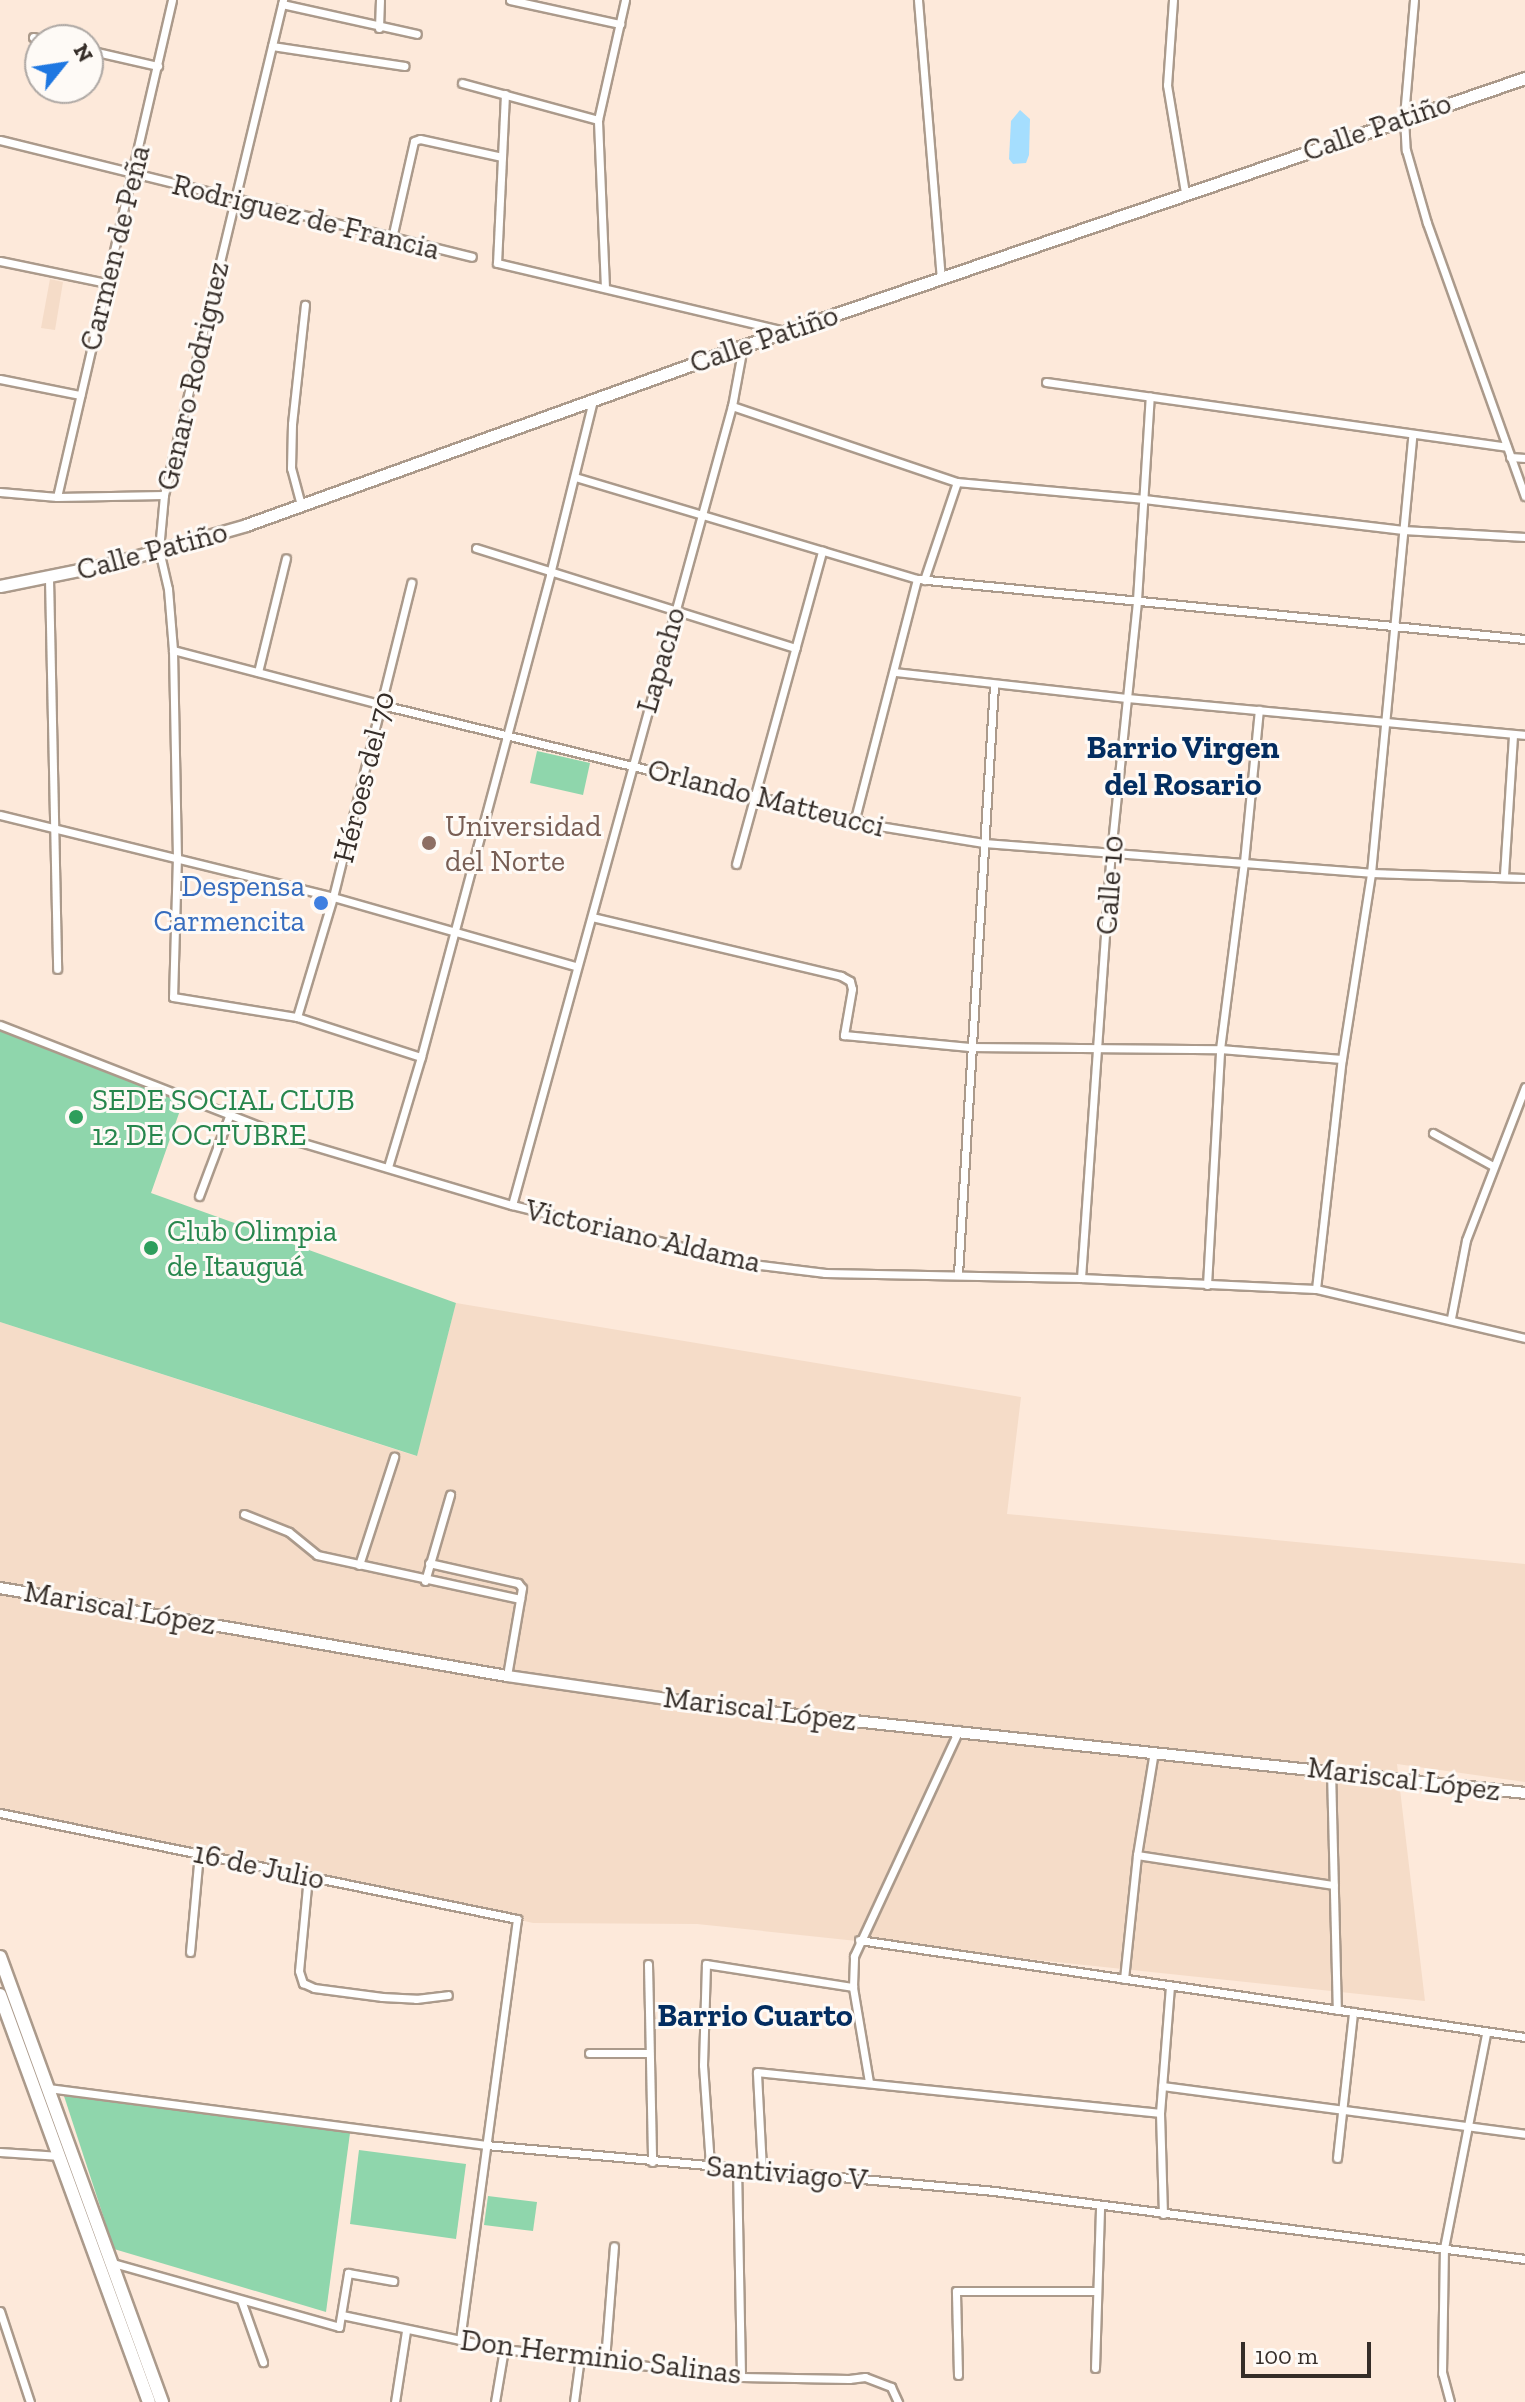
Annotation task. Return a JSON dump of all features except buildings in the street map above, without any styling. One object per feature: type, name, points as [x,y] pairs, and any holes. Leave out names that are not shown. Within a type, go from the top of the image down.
[{"type":"highway","points":[[0,1957],[162,2402]]},
{"type":"highway","points":[[0,1995],[149,2402]]},
{"type":"main road","name":"Calle Patiño","points":[[0,586],[49,578],[246,525],[743,346],[1525,78]]},
{"type":"street","name":"Carmen de Peña","points":[[57,497],[172,0]]},
{"type":"street","points":[[379,28],[380,0]]},
{"type":"street","points":[[510,0],[620,24]]},
{"type":"street","points":[[605,288],[598,120],[625,0]]},
{"type":"street","points":[[918,0],[941,278]]},
{"type":"street","points":[[1173,0],[1167,85],[1185,193]]},
{"type":"street","points":[[1414,0],[1404,117],[1406,150],[1418,195],[1525,496]]},
{"type":"street","points":[[282,2],[379,28],[417,34]]},
{"type":"street","name":"Genaro Rodriguez","points":[[282,2],[164,495],[159,550],[168,589],[173,650],[177,856],[173,997],[297,1017]]},
{"type":"street","points":[[272,46],[404,66]]},
{"type":"street","points":[[104,54],[158,66]]},
{"type":"street","points":[[462,83],[598,120]]},
{"type":"street","points":[[505,94],[497,263],[787,331]]},
{"type":"street","points":[[392,238],[410,146],[414,141],[420,139],[502,157]]},
{"type":"street","name":"Rodriguez de Francia","points":[[0,140],[234,201],[472,257]]},
{"type":"street","points":[[0,261],[106,283]]},
{"type":"street","points":[[301,505],[291,468],[292,424],[305,305]]},
{"type":"street","name":"Lapacho","points":[[512,1205],[732,406],[743,346]]},
{"type":"street","points":[[0,379],[80,395]]},
{"type":"street","points":[[1046,382],[1506,447]]},
{"type":"street","name":"Calle 10","points":[[1081,1278],[1111,853],[1137,600],[1150,396]]},
{"type":"street","points":[[388,1167],[421,1057],[550,574],[593,399]]},
{"type":"street","points":[[732,406],[957,482],[1144,499],[1403,530],[1525,537]]},
{"type":"street","points":[[1316,1289],[1342,1059],[1371,873],[1412,436]]},
{"type":"street","points":[[1510,457],[1525,458]]},
{"type":"street","points":[[575,477],[920,579],[1525,639]]},
{"type":"street","points":[[854,822],[920,579],[957,482]]},
{"type":"street","points":[[0,492],[57,497],[164,495]]},
{"type":"street","points":[[476,548],[550,574],[796,648]]},
{"type":"street","points":[[736,864],[752,795],[822,551]]},
{"type":"street","points":[[258,672],[286,558]]},
{"type":"street","points":[[49,578],[57,969]]},
{"type":"street","name":"Héroes del 70","points":[[297,1017],[333,897],[411,583]]},
{"type":"street","name":"Orlando Matteucci","points":[[173,650],[854,822],[984,843],[1371,873],[1525,878]]},
{"type":"street","points":[[895,672],[994,685],[1525,735]]},
{"type":"street","points":[[958,1274],[969,1047],[994,685]]},
{"type":"street","points":[[1207,1285],[1220,1049],[1244,862],[1259,710]]},
{"type":"street","points":[[1504,875],[1513,734]]},
{"type":"street","points":[[0,815],[177,856],[576,966]]},
{"type":"street","points":[[592,917],[841,976],[850,981],[852,989],[844,1035],[969,1047],[1220,1049],[1342,1059]]},
{"type":"street","points":[[297,1017],[421,1057]]},
{"type":"street","name":"Victoriano Aldama","points":[[0,1025],[300,1142],[512,1205],[752,1264],[825,1273],[1081,1278],[1316,1289],[1451,1318],[1525,1338]]},
{"type":"street","points":[[1451,1318],[1457,1301],[1460,1263],[1493,1166],[1525,1087]]},
{"type":"street","points":[[199,1196],[229,1116]]},
{"type":"street","points":[[1433,1133],[1493,1166]]},
{"type":"street","points":[[359,1565],[394,1457]]},
{"type":"street","points":[[425,1581],[450,1495]]},
{"type":"street","points":[[244,1514],[289,1532],[317,1555],[425,1581],[520,1599]]},
{"type":"street","points":[[429,1563],[518,1583],[522,1588],[507,1676]]},
{"type":"street","name":"Mariscal López","points":[[0,1588],[507,1676],[714,1706],[1525,1793]]},
{"type":"street","points":[[869,2082],[853,1987],[854,1956],[959,1730]]},
{"type":"street","points":[[1124,1979],[1137,1855],[1154,1751]]},
{"type":"street","points":[[1331,1770],[1337,2010]]},
{"type":"street","name":"16 de Julio","points":[[0,1813],[517,1919],[486,2145]]},
{"type":"street","points":[[190,1952],[199,1854]]},
{"type":"street","points":[[1137,1855],[1334,1885]]},
{"type":"street","points":[[308,1876],[299,1971],[303,1983],[314,1988],[382,1997],[416,1999],[448,1995]]},
{"type":"street","points":[[859,1940],[1525,2037]]},
{"type":"street","points":[[648,1964],[652,2162]]},
{"type":"street","points":[[710,2165],[703,2065],[706,1964],[853,1987]]},
{"type":"street","points":[[1163,2214],[1160,2113],[1170,1985]]},
{"type":"street","points":[[1337,2158],[1353,2012]]},
{"type":"street","points":[[1450,2402],[1442,2373],[1444,2248],[1486,2033]]},
{"type":"street","points":[[589,2053],[649,2053]]},
{"type":"street","points":[[762,2169],[757,2072],[1160,2113]]},
{"type":"street","points":[[1162,2086],[1525,2134]]},
{"type":"street","name":"Santiviago V","points":[[48,2088],[486,2145],[994,2191],[1525,2259]]},
{"type":"street","points":[[460,2340],[486,2145]]},
{"type":"street","points":[[0,2152],[60,2156]]},
{"type":"street","points":[[737,2167],[741,2377]]},
{"type":"street","points":[[1095,2368],[1100,2206]]},
{"type":"street","points":[[605,2360],[614,2246]]},
{"type":"street","points":[[113,2263],[339,2327],[348,2273],[393,2281]]},
{"type":"street","points":[[958,2375],[956,2291],[1097,2291]]},
{"type":"street","points":[[241,2300],[263,2362]]},
{"type":"street","points":[[0,2311],[30,2402]]},
{"type":"street","name":"Don Herminio Salinas","points":[[342,2315],[406,2331],[504,2349],[741,2377],[878,2379],[891,2387],[898,2402]]},
{"type":"street","points":[[395,2402],[406,2331]]},
{"type":"street","points":[[495,2402],[504,2349]]},
{"type":"street","points":[[574,2402],[580,2357]]},
{"type":"shaded area","points":[[50,279],[63,282],[55,330],[41,328]]},
{"type":"shaded area","points":[[456,1303],[1021,1397],[1007,1514],[1525,1564],[1525,1782],[1397,1764],[1425,2001],[697,1924],[533,1923],[250,1859],[0,1808],[0,1322],[416,1456]]},
{"type":"green space","points":[[537,751],[590,763],[583,795],[530,783]]},
{"type":"green space","name":"Club Olimpia de Itauguá","points":[[0,1027],[184,1099],[151,1193],[456,1303],[417,1456],[0,1322]]},
{"type":"green space","points":[[64,2096],[350,2133],[326,2312],[114,2249]]},
{"type":"green space","points":[[359,2150],[466,2164],[456,2239],[350,2224]]},
{"type":"green space","points":[[488,2196],[537,2202],[533,2231],[484,2225]]},
{"type":"water","points":[[1020,110],[1030,119],[1029,155],[1026,163],[1013,164],[1009,159],[1011,121]]},
{"type":"place","name":"Universidad del Norte","points":[[429,843]]},
{"type":"place","name":"Despensa Carmencita","points":[[321,903]]},
{"type":"place","name":"SEDE SOCIAL CLUB 12 DE OCTUBRE","points":[[76,1117]]},
{"type":"place","name":"Club Olimpia de Itauguá","points":[[151,1248]]},
{"type":"district","name":"Barrio Virgen del Rosario","points":[[1183,766]]},
{"type":"district","name":"Barrio Cuarto","points":[[755,2015]]}]
